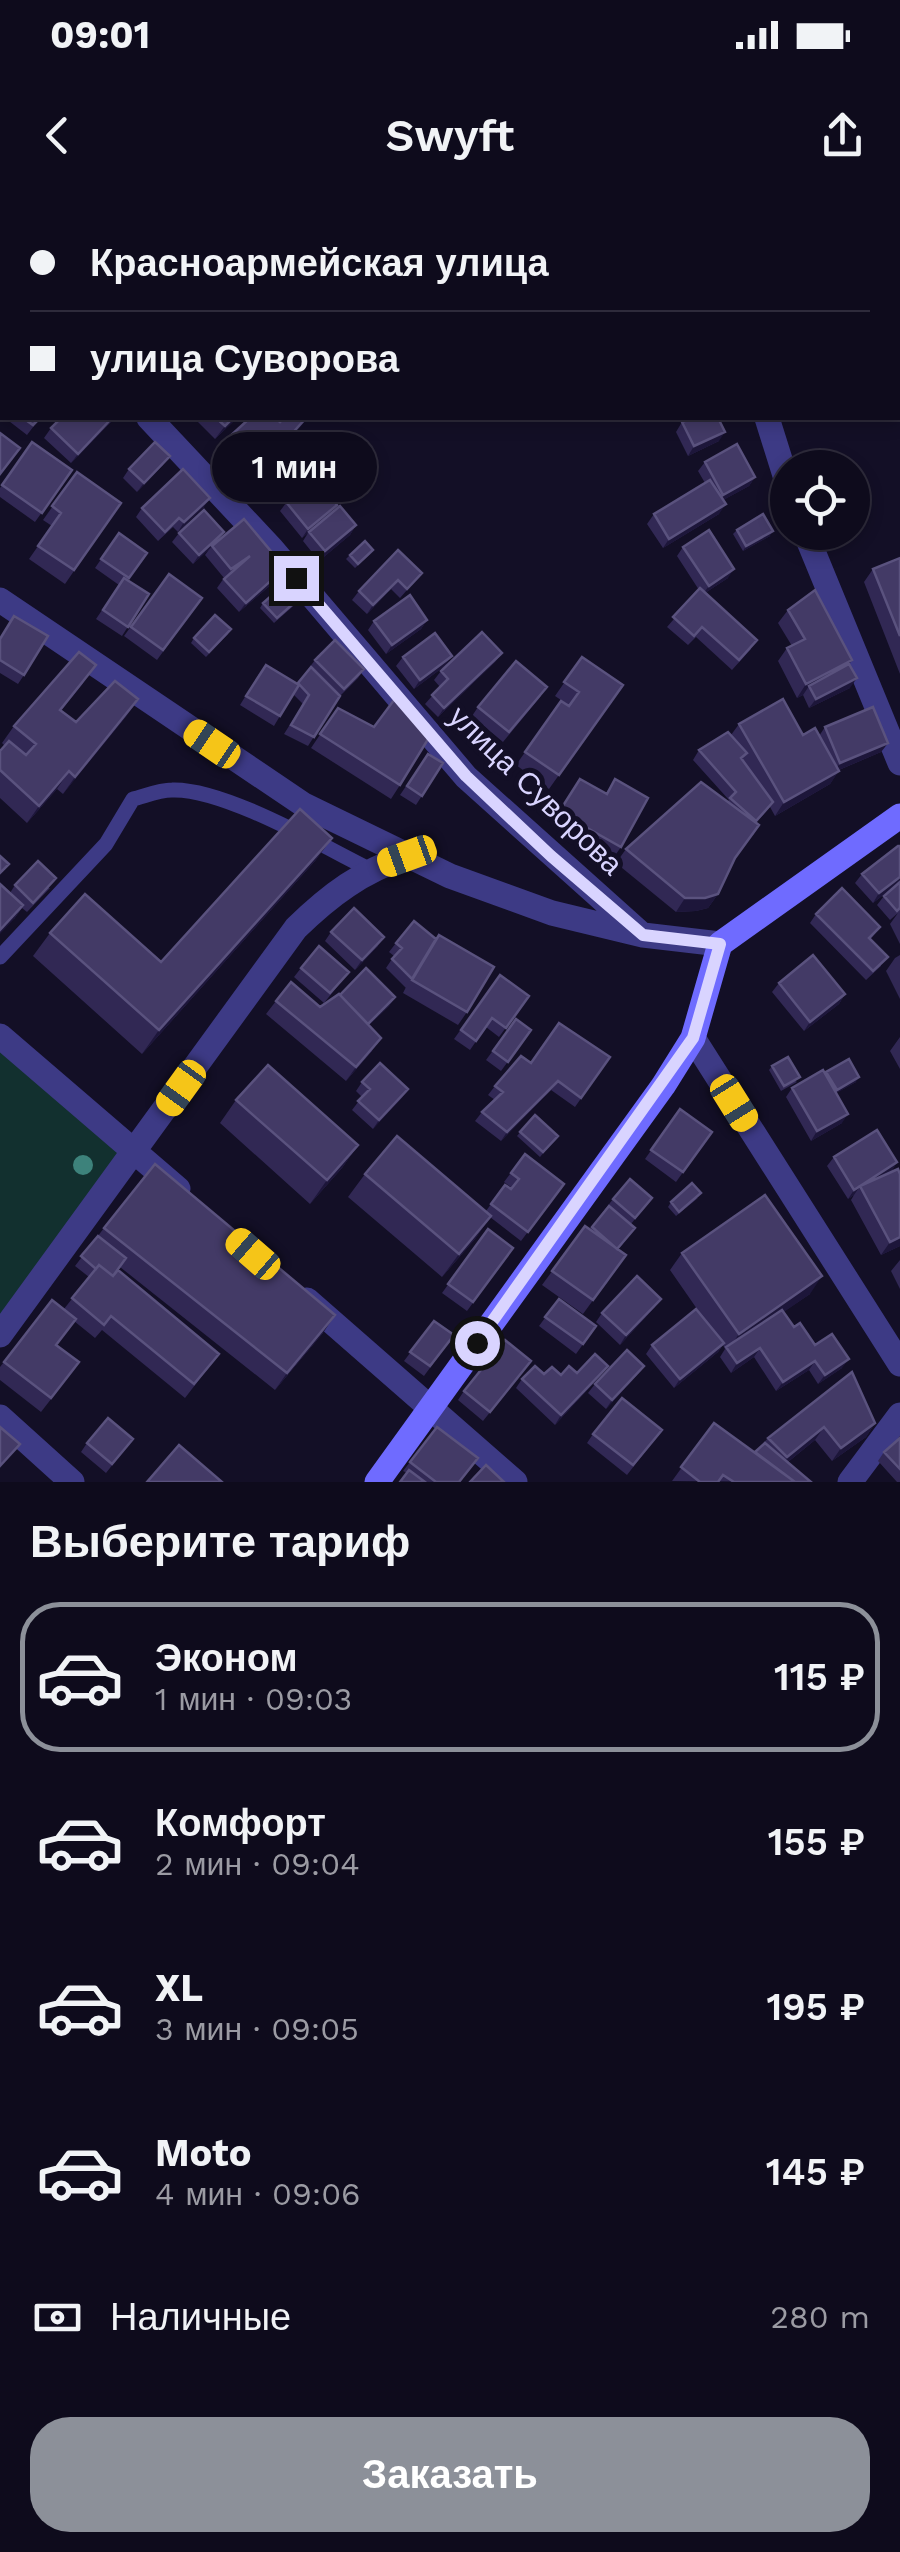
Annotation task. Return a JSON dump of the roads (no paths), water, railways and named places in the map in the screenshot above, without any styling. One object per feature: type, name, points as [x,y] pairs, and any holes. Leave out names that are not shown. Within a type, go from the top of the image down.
[{"type":"street","name":"улица Суворова","points":[[152,420],[272,549],[466,776],[643,935]]},
{"type":"street","points":[[768,420],[777,450]]},
{"type":"street","points":[[812,550],[900,763]]},
{"type":"street","points":[[0,600],[304,805],[407,856],[552,913],[643,935],[720,944]]},
{"type":"street","points":[[377,1482],[693,1038],[720,944],[900,816]]},
{"type":"street","points":[[0,1336],[296,928],[332,892],[369,869],[407,856]]},
{"type":"street","points":[[0,1036],[194,1203]]},
{"type":"street","points":[[693,1038],[900,1364]]},
{"type":"street","points":[[282,1279],[515,1482]]},
{"type":"street","points":[[850,1482],[900,1415]]},
{"type":"street","points":[[0,1417],[72,1482]]},
{"type":"lane","points":[[0,956],[106,844],[134,800],[169,789],[197,792],[245,811],[369,869]]}]
